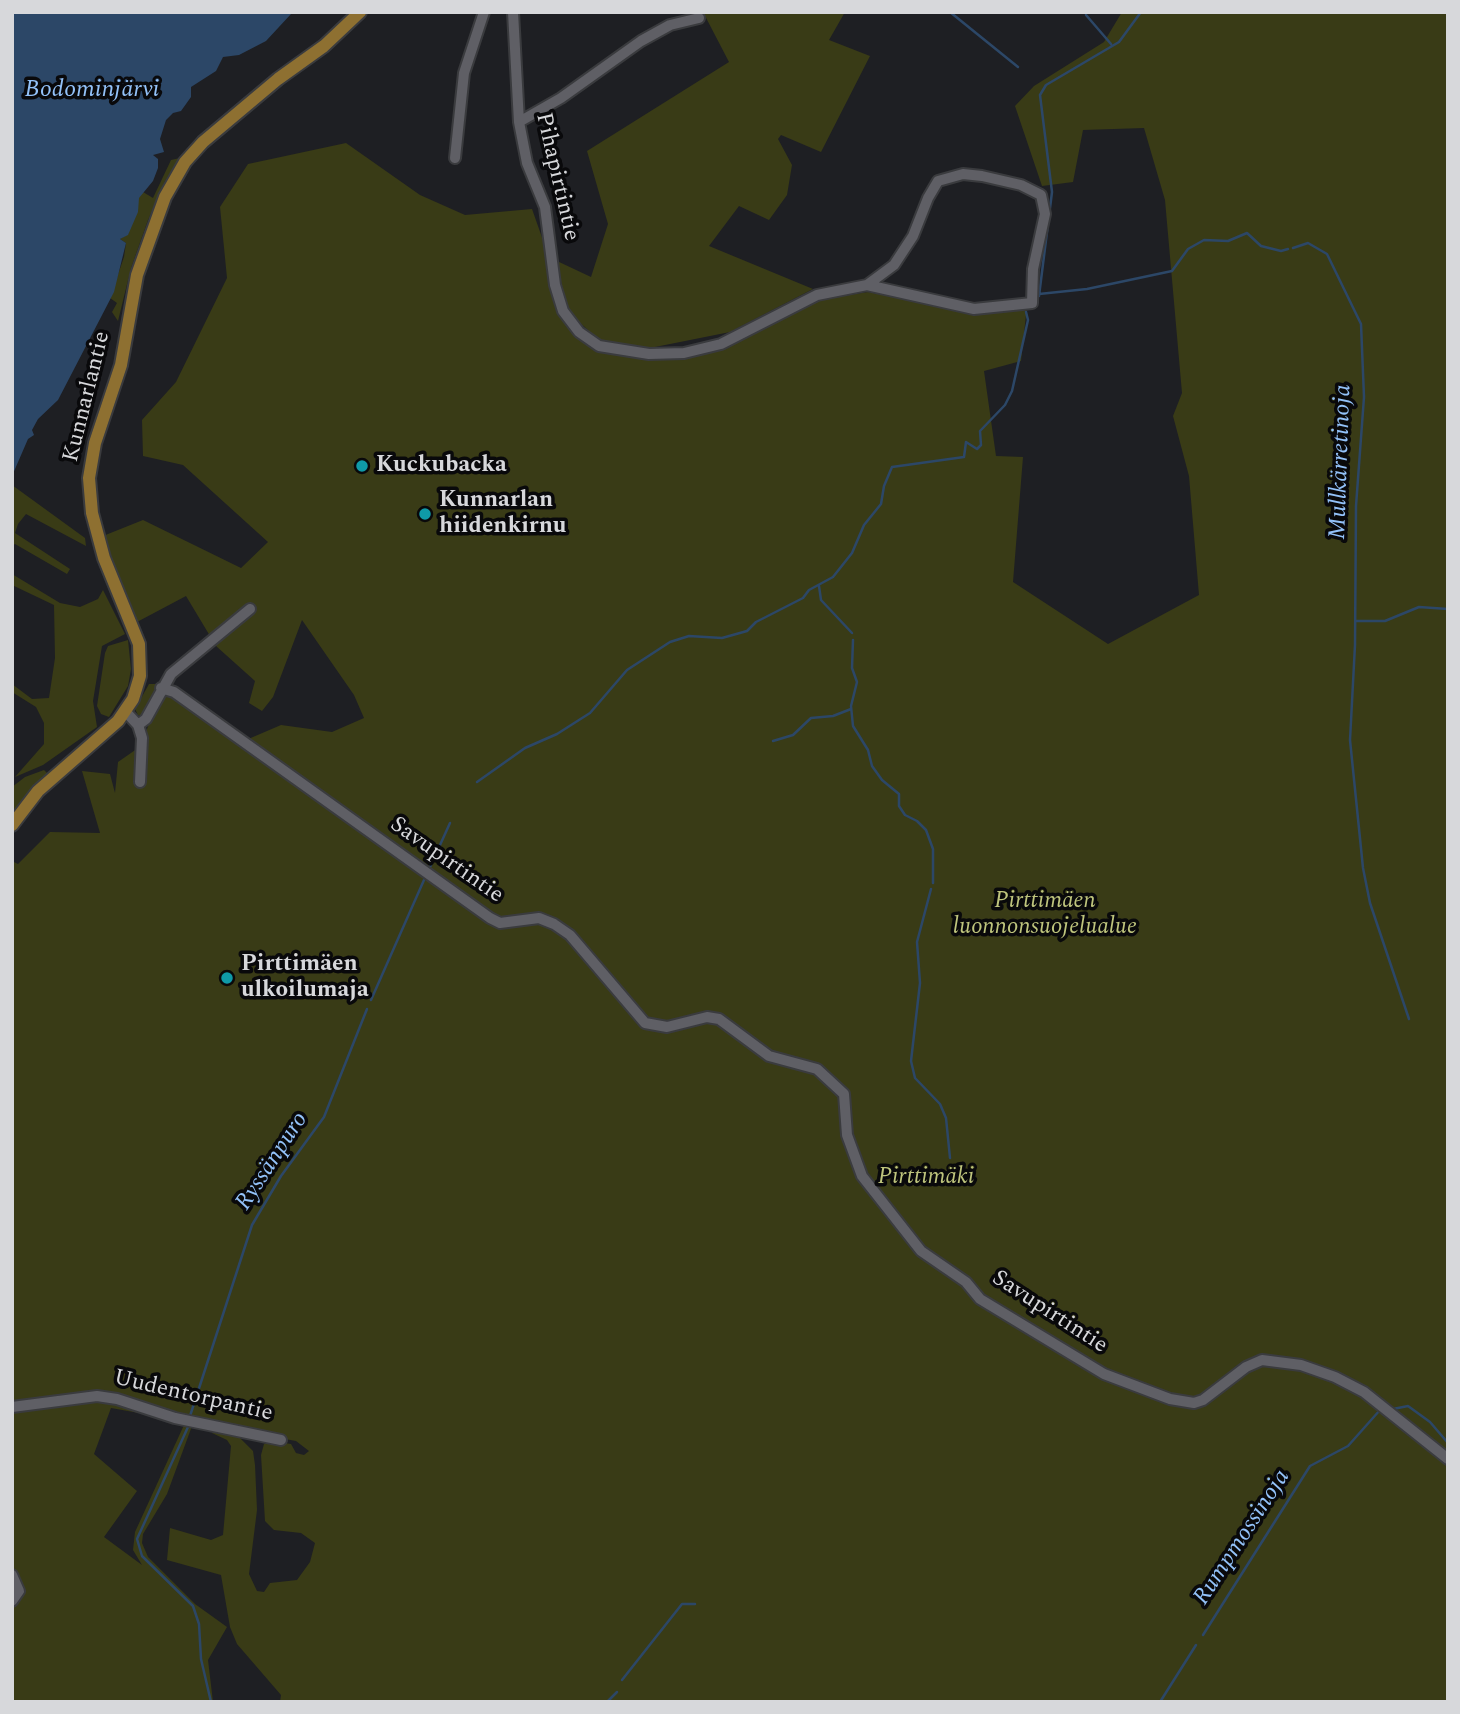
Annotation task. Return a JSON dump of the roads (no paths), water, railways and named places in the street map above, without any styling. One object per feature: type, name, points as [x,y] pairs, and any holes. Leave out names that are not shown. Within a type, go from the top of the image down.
[{"type":"main road","name":"Kunnarlantie","points":[[12,825],[38,790],[125,711],[139,677],[139,644],[104,558],[92,513],[89,478],[95,443],[121,365],[131,301],[145,247],[173,182],[203,142],[278,79],[324,46],[360,12]]},
{"type":"street","points":[[455,158],[464,74],[484,12]]},
{"type":"street","name":"Pihapirtintie","points":[[513,12],[519,122],[527,163],[545,207],[555,285],[563,312],[579,332],[599,346],[649,354],[684,353],[721,344],[817,295],[866,285],[894,265],[913,236],[938,181],[963,174],[982,176],[1020,185],[1041,195],[1045,214],[1033,269],[1032,303],[974,309],[866,285]]},
{"type":"street","points":[[519,122],[561,98],[641,41],[670,25],[699,18]]},
{"type":"street","points":[[138,725],[146,719],[170,674],[250,609]]},
{"type":"street","name":"Savupirtintie","points":[[161,688],[173,692],[490,918],[500,923],[539,918],[570,935],[645,1023],[667,1027],[707,1017],[719,1019],[769,1056],[817,1069],[844,1094],[847,1135],[862,1177],[921,1251],[966,1282],[980,1299],[1104,1374],[1170,1399],[1194,1403],[1246,1367],[1262,1360],[1280,1361],[1318,1370],[1364,1392],[1447,1458]]},
{"type":"street","points":[[125,711],[138,725],[142,738],[140,782]]},
{"type":"street","name":"Uudentorpantie","points":[[12,1407],[97,1396],[117,1399],[175,1418],[281,1440]]},
{"type":"street","points":[[12,1575],[19,1591],[12,1601]]},
{"type":"water","name":"Bodominjärvi","points":[[12,12],[291,14],[266,41],[239,55],[223,57],[216,71],[191,87],[191,97],[181,111],[173,113],[166,120],[160,139],[164,152],[153,155],[158,159],[158,168],[153,181],[139,198],[138,212],[128,235],[120,239],[126,243],[114,292],[58,400],[38,419],[32,430],[34,435],[28,439],[12,476]]},
{"type":"waterway","points":[[950,12],[1018,67]]},
{"type":"waterway","name":"Ryssänpuro","points":[[1039,296],[1052,192],[1040,95],[1046,85],[1119,42],[1141,12]]},
{"type":"waterway","points":[[1086,15],[1111,44]]},
{"type":"waterway","name":"Mullkärretinoja","points":[[1039,294],[1087,289],[1172,271],[1188,249],[1204,240],[1228,241],[1247,233],[1261,246],[1281,251],[1288,249]]},
{"type":"waterway","name":"Mullkärretinoja","points":[[1293,248],[1308,243],[1327,254],[1361,324],[1364,397],[1356,506],[1355,645],[1350,740],[1363,868],[1370,903],[1409,1019]]},
{"type":"waterway","name":"Ryssänpuro","points":[[477,782],[525,748],[557,734],[590,713],[627,670],[670,642],[689,636],[722,638],[747,631],[756,622],[803,598],[809,590],[833,577],[852,553],[864,525],[881,504],[884,486],[892,467],[964,457],[966,442],[977,449],[981,445],[980,431],[1005,405],[1012,391],[1028,320],[1026,312]]},
{"type":"waterway","points":[[819,586],[821,600],[852,633]]},
{"type":"waterway","name":"Mullkärretinoja","points":[[1356,621],[1385,621],[1419,607],[1448,609]]},
{"type":"waterway","points":[[853,640],[852,668],[857,682],[851,706],[853,726],[868,750],[872,766],[882,780],[899,794],[899,806],[905,815],[926,830],[933,849],[933,883]]},
{"type":"waterway","points":[[773,741],[793,735],[811,718],[833,716],[851,709]]},
{"type":"waterway","name":"Ryssänpuro","points":[[430,867],[450,823]]},
{"type":"waterway","name":"Ryssänpuro","points":[[371,1000],[424,880]]},
{"type":"waterway","points":[[931,889],[917,942],[920,983],[911,1061],[915,1078],[940,1104],[946,1118],[950,1158]]},
{"type":"waterway","name":"Ryssänpuro","points":[[190,1416],[252,1225],[281,1176],[324,1117],[367,1009]]},
{"type":"waterway","name":"Rumpmossinoja","points":[[1393,1409],[1408,1406],[1430,1422],[1448,1443]]},
{"type":"waterway","name":"Rumpmossinoja","points":[[1203,1635],[1310,1466],[1348,1446],[1380,1410]]},
{"type":"waterway","name":"Ryssänpuro","points":[[188,1427],[137,1539],[142,1556],[193,1606],[199,1624],[201,1659],[211,1702]]},
{"type":"waterway","points":[[622,1680],[682,1604],[695,1604]]},
{"type":"waterway","name":"Rumpmossinoja","points":[[1160,1702],[1196,1645]]},
{"type":"waterway","points":[[607,1702],[617,1692]]},
{"type":"place","name":"Kuckubacka","points":[[362,466]]},
{"type":"place","name":"Kunnarlan hiidenkirnu","points":[[425,514]]},
{"type":"place","name":"Pirttimäen ulkoilumaja","points":[[227,978]]},
{"type":"park label","name":"Pirttimäen luonnonsuojelualue","points":[[1045,915]]},
{"type":"park label","name":"Pirttimäki","points":[[926,1178]]}]
